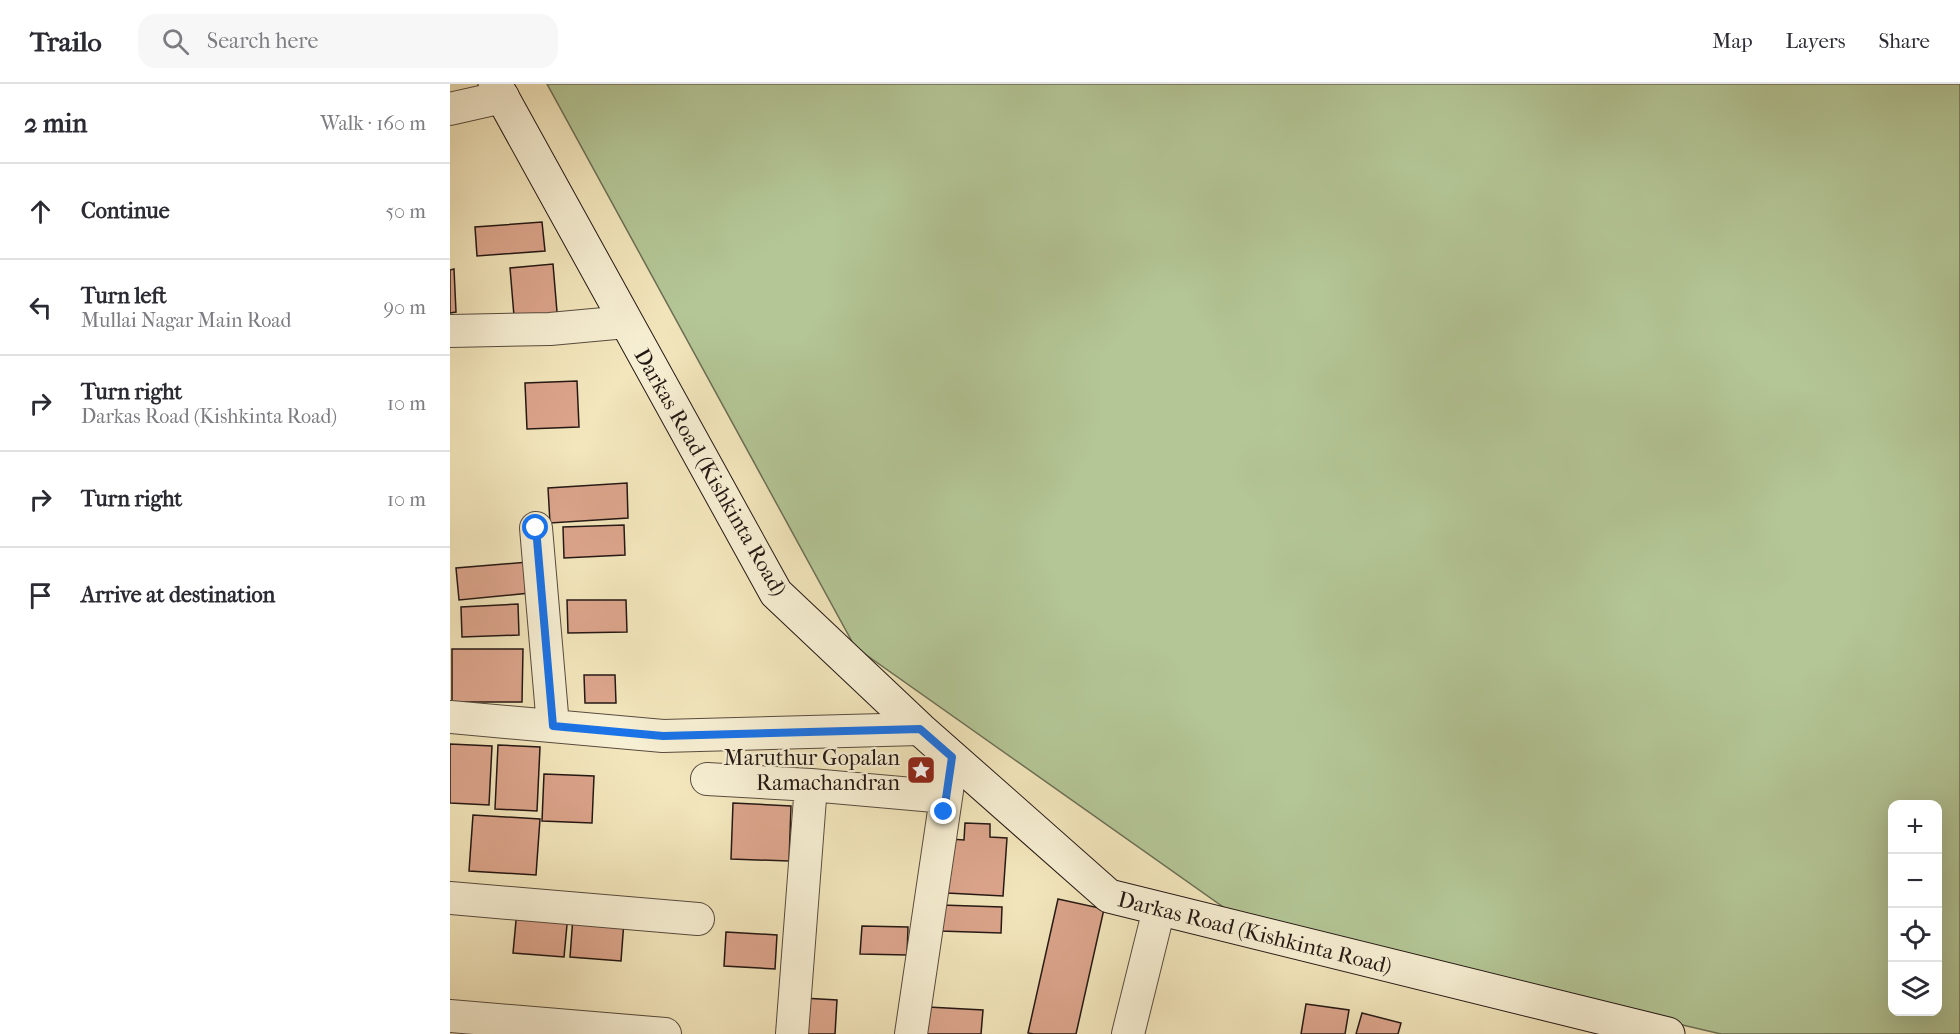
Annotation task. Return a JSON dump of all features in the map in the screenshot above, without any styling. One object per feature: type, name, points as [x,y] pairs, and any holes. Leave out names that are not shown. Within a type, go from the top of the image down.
[{"type":"main road","name":"Darkas Road (Kishkinta Road)","points":[[499,91],[776,593],[920,729],[1108,896],[1668,1034]]},
{"type":"street","points":[[450,109],[499,91]]},
{"type":"street","points":[[450,331],[550,329],[626,322]]},
{"type":"street","points":[[536,528],[553,726]]},
{"type":"street","points":[[450,717],[663,736],[920,729]]},
{"type":"street","points":[[910,1034],[952,757]]},
{"type":"street","points":[[706,778],[946,797]]},
{"type":"street","points":[[792,1034],[811,785]]},
{"type":"street","points":[[450,898],[698,919]]},
{"type":"street","points":[[1128,1034],[1160,909]]},
{"type":"street","points":[[450,1016],[665,1034]]},
{"type":"green space","points":[[547,84],[1960,84],[1960,1034],[1721,1034],[1246,923],[855,647]]},
{"type":"building","points":[[542,222],[545,251],[477,256],[475,227]]},
{"type":"building","points":[[553,264],[558,324],[515,328],[510,268]]},
{"type":"building","points":[[454,269],[456,312],[450,313],[450,270]]},
{"type":"building","points":[[577,381],[579,427],[527,429],[525,383]]},
{"type":"building","points":[[627,483],[628,518],[550,523],[548,488]]},
{"type":"building","points":[[624,525],[625,555],[564,558],[563,527]]},
{"type":"building","points":[[528,562],[530,593],[459,600],[456,568]]},
{"type":"building","points":[[567,600],[626,600],[627,632],[568,633]]},
{"type":"building","points":[[518,604],[519,635],[462,637],[461,607]]},
{"type":"building","points":[[452,649],[523,649],[522,702],[452,702]]},
{"type":"building","points":[[584,675],[615,675],[616,703],[585,703]]},
{"type":"building","points":[[450,744],[492,746],[489,805],[450,803]]},
{"type":"building","points":[[498,745],[540,747],[537,811],[495,809]]},
{"type":"building","points":[[544,774],[594,776],[592,823],[542,821]]},
{"type":"building","points":[[733,803],[791,806],[789,861],[731,859]]},
{"type":"building","points":[[473,815],[540,819],[536,875],[469,871]]},
{"type":"building","points":[[965,823],[990,824],[990,837],[1007,838],[1003,896],[947,893],[950,839],[964,840]]},
{"type":"building","points":[[1058,899],[1104,909],[1076,1034],[1028,1033]]},
{"type":"building","points":[[941,905],[1002,907],[1001,933],[940,931]]},
{"type":"building","points":[[517,910],[568,914],[564,957],[513,953]]},
{"type":"building","points":[[573,917],[624,921],[621,961],[570,957]]},
{"type":"building","points":[[862,926],[908,927],[907,955],[860,954]]},
{"type":"building","points":[[726,932],[777,935],[775,969],[724,966]]},
{"type":"building","points":[[803,998],[837,1000],[835,1034],[801,1034]]},
{"type":"building","points":[[1306,1004],[1349,1010],[1345,1034],[1301,1034]]},
{"type":"building","points":[[928,1007],[983,1010],[981,1034],[926,1034]]},
{"type":"building","points":[[1362,1013],[1401,1023],[1398,1034],[1356,1034]]},
{"type":"place","name":"Maruthur Gopalan Ramachandran","points":[[921,770]]},
{"type":"route","points":[[536,528],[553,726],[663,736],[920,729],[952,757],[944,812]]}]
